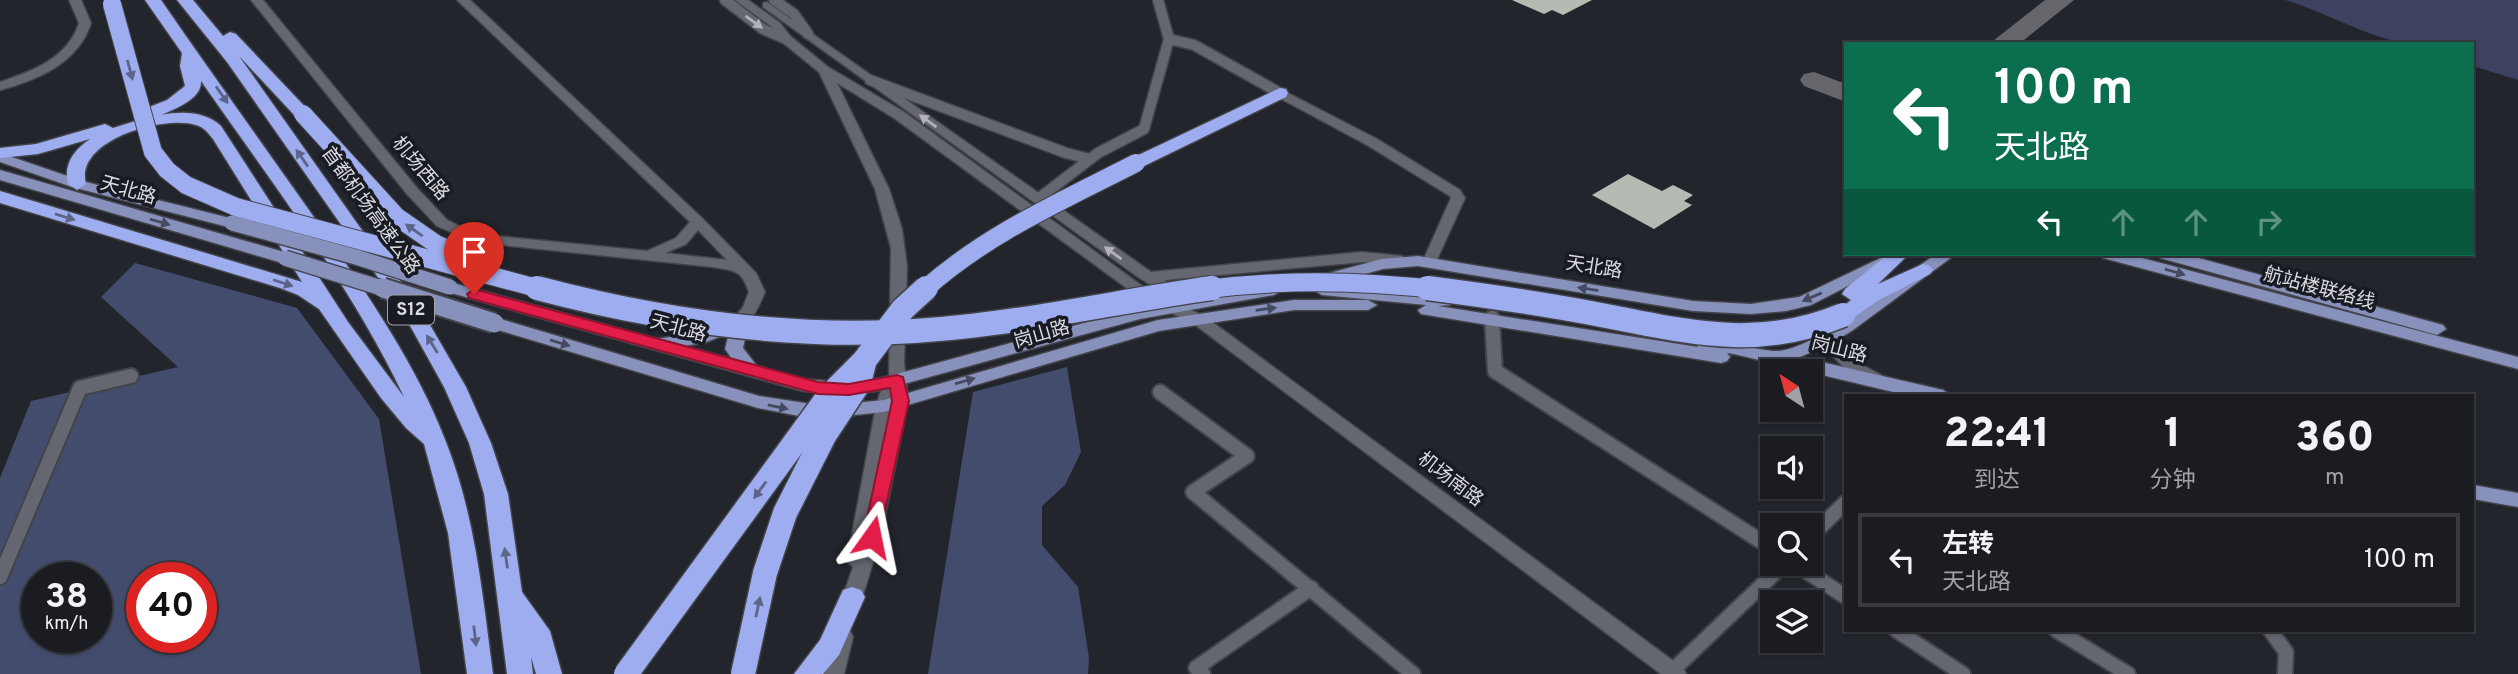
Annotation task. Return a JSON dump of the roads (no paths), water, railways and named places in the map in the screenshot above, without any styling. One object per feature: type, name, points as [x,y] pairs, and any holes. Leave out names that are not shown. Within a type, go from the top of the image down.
[{"type":"highway","name":"S12","points":[[153,0],[238,119],[377,326],[408,382],[438,449],[455,505],[480,674]]},
{"type":"highway","name":"首都机场高速公路","points":[[185,0],[233,59],[412,311],[439,356],[470,420],[489,471],[502,528],[520,674]]},
{"type":"highway","points":[[195,0],[397,218],[436,244],[477,260],[572,286],[719,316],[820,324],[919,322],[1023,310],[1211,280],[1330,272],[1443,280],[1721,326],[1771,326],[1837,313],[1923,270]]},
{"type":"highway","points":[[111,2],[153,152],[178,182],[223,202],[257,212],[574,298],[657,317],[712,326],[805,334],[895,332],[1033,317],[1207,289],[1330,280],[1477,294],[1738,337],[1798,333],[1821,326],[1898,256]]},
{"type":"highway","points":[[0,155],[58,144],[173,104],[189,93],[194,85],[187,68],[186,48]]},
{"type":"highway","points":[[626,674],[828,397],[864,361],[903,309],[952,265],[1001,232],[1280,93]]},
{"type":"highway","points":[[77,184],[75,170],[79,159],[103,139],[158,121],[180,118],[205,122],[217,133],[258,192],[331,312],[407,416],[438,449]]},
{"type":"highway","points":[[0,197],[287,284],[312,294],[331,312]]},
{"type":"highway","points":[[743,674],[765,573],[785,513],[824,436],[859,383],[864,361]]},
{"type":"highway","points":[[511,594],[537,631],[549,674]]},
{"type":"highway","points":[[807,674],[830,647],[852,597]]},
{"type":"main road","name":"天北路","points":[[0,155],[77,184],[356,257],[450,288],[803,385],[833,389],[865,388],[897,381]]},
{"type":"main road","name":"天北路","points":[[0,175],[783,408],[825,412],[892,404]]},
{"type":"main road","name":"天北路","points":[[1194,312],[1279,289],[1307,285],[1371,266],[1402,261],[1430,263],[1693,306],[1751,309],[1786,306],[1805,301],[1897,256]]},
{"type":"main road","points":[[1194,312],[1322,303],[1374,305],[1492,318],[1745,361],[1799,353],[1828,340],[1945,256]]},
{"type":"main road","name":"航站楼联络线","points":[[2117,256],[2518,363]]},
{"type":"main road","name":"航站楼联络线","points":[[2173,256],[2518,352]]},
{"type":"main road","name":"天北路","points":[[1279,289],[1388,295],[1462,304],[1740,348],[1776,358]]},
{"type":"main road","name":"岗山路","points":[[897,381],[1139,314],[1171,308],[1194,312]]},
{"type":"main road","name":"岗山路","points":[[892,404],[1158,326],[1194,312]]},
{"type":"main road","points":[[642,341],[683,341],[715,333],[740,321]]},
{"type":"main road","points":[[740,321],[734,349],[750,370]]},
{"type":"main road","name":"岗山路","points":[[1776,358],[1932,394]]},
{"type":"main road","points":[[2474,492],[2518,500]]},
{"type":"street","points":[[0,86],[45,67],[76,45],[85,23],[75,0]]},
{"type":"street","name":"机场西路","points":[[257,0],[412,191],[435,217],[450,229],[473,237],[509,243],[713,262],[742,268]]},
{"type":"street","points":[[463,0],[698,222],[751,276],[757,292],[750,309],[740,321]]},
{"type":"street","points":[[725,0],[763,29],[786,39],[824,69],[899,115],[1144,294],[1171,308]]},
{"type":"street","points":[[741,0],[776,25],[786,39]]},
{"type":"street","name":"机场南路","points":[[759,0],[1149,277],[1672,673]]},
{"type":"street","points":[[774,0],[794,14],[808,34]]},
{"type":"street","points":[[1038,199],[1090,159],[1144,129],[1169,39],[1158,0]]},
{"type":"street","points":[[1169,39],[1194,45],[1372,142],[1455,193],[1458,198],[1430,263]]},
{"type":"street","points":[[824,69],[845,61]]},
{"type":"street","points":[[824,69],[862,144],[895,230],[900,273],[897,381],[888,393],[892,404],[859,538],[852,597],[834,674]]},
{"type":"street","points":[[870,79],[1066,153],[1090,159]]},
{"type":"street","points":[[647,255],[668,249],[681,241],[698,222]]},
{"type":"street","points":[[1149,277],[1362,257],[1402,261]]},
{"type":"street","points":[[1492,318],[1495,371],[1760,541]]},
{"type":"street","name":"岗山路","points":[[1828,340],[1854,368],[1891,386]]},
{"type":"street","points":[[0,577],[80,388],[131,376]]},
{"type":"street","points":[[1160,392],[1247,456],[1193,492],[1413,674]]},
{"type":"street","points":[[1823,524],[1844,504]]},
{"type":"street","points":[[1672,673],[1772,576]]},
{"type":"street","points":[[1814,576],[1844,596]]},
{"type":"street","points":[[1203,674],[1196,667],[1311,588]]},
{"type":"street","points":[[1899,632],[1963,674]]},
{"type":"street","points":[[2059,632],[2128,674]]},
{"type":"street","points":[[2271,632],[2286,652],[2285,674]]}]
